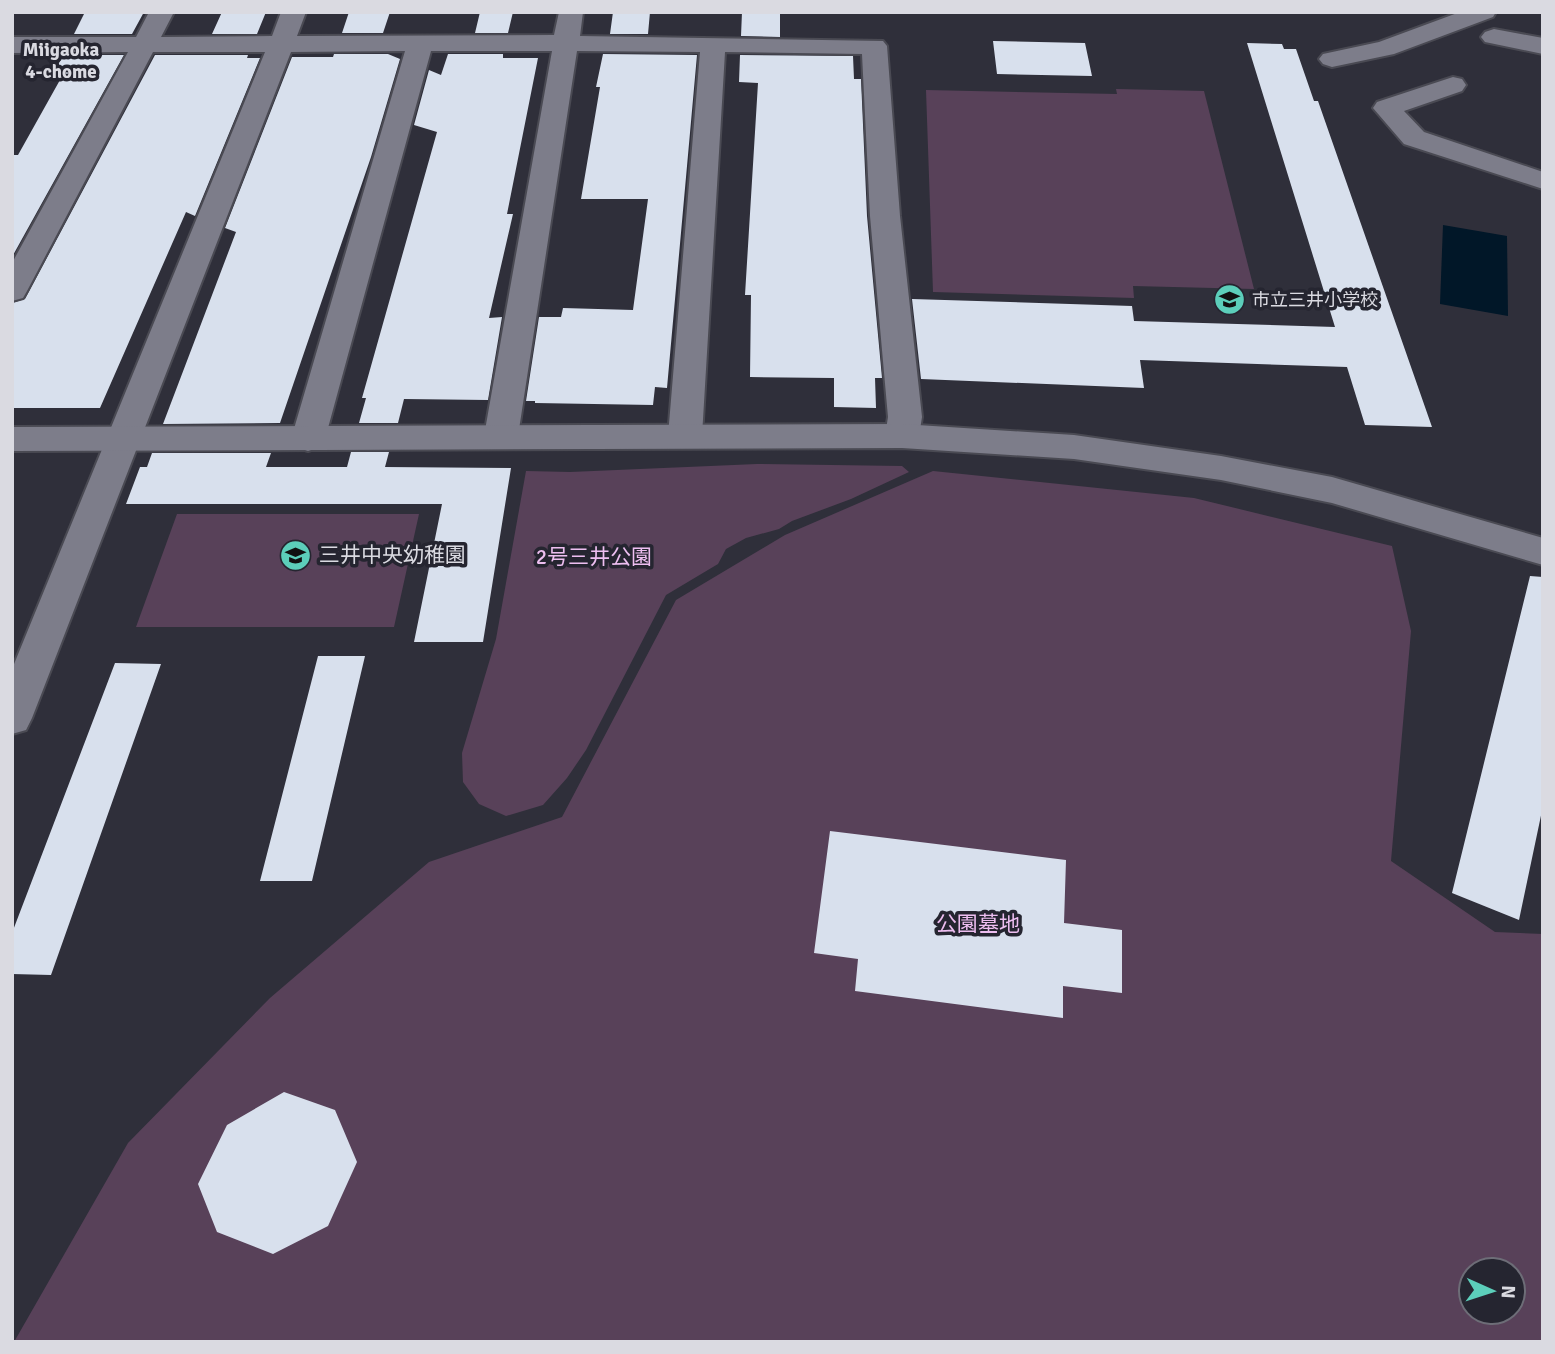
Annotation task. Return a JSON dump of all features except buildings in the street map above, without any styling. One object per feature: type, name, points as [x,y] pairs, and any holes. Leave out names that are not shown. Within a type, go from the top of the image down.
[{"type":"street","points":[[12,291],[162,12]]},
{"type":"street","points":[[12,718],[293,12]]},
{"type":"street","points":[[501,436],[571,12]]},
{"type":"street","points":[[1484,12],[1416,74],[1387,108],[1414,138],[1543,181]]},
{"type":"street","points":[[12,45],[59,34],[146,44],[565,43],[874,46],[886,216],[905,416],[902,436]]},
{"type":"street","points":[[1494,37],[1543,46]]},
{"type":"street","points":[[308,439],[420,44]]},
{"type":"street","points":[[685,436],[713,45]]},
{"type":"street","points":[[1332,59],[1416,74]]},
{"type":"street","points":[[12,439],[902,436],[1074,447],[1221,468],[1332,491],[1543,552]]},
{"type":"green space","points":[[1116,89],[1204,91],[1254,289],[1133,286],[1134,298],[933,292],[926,90],[1117,94]]},
{"type":"green space","name":"2号三井公園","points":[[757,464],[902,466],[909,472],[851,499],[792,521],[779,529],[746,538],[726,549],[718,564],[666,595],[586,750],[567,778],[543,805],[506,816],[479,804],[463,782],[462,753],[496,639],[526,471],[570,472]]},
{"type":"green space","name":"公園墓地","points":[[933,471],[1194,498],[1392,546],[1411,631],[1391,861],[1495,932],[1543,934],[1543,1342],[14,1342],[128,1143],[270,998],[429,862],[562,817],[676,600],[785,535]]},
{"type":"green space","points":[[177,514],[419,514],[394,627],[136,627]]},
{"type":"water","points":[[1443,225],[1507,236],[1508,316],[1440,304]]},
{"type":"place","name":"市立三井小学校","points":[[1229,300]]},
{"type":"place","name":"三井中央幼稚園","points":[[296,555]]},
{"type":"district","name":"Miigaoka 4-chome","points":[[61,61]]}]
